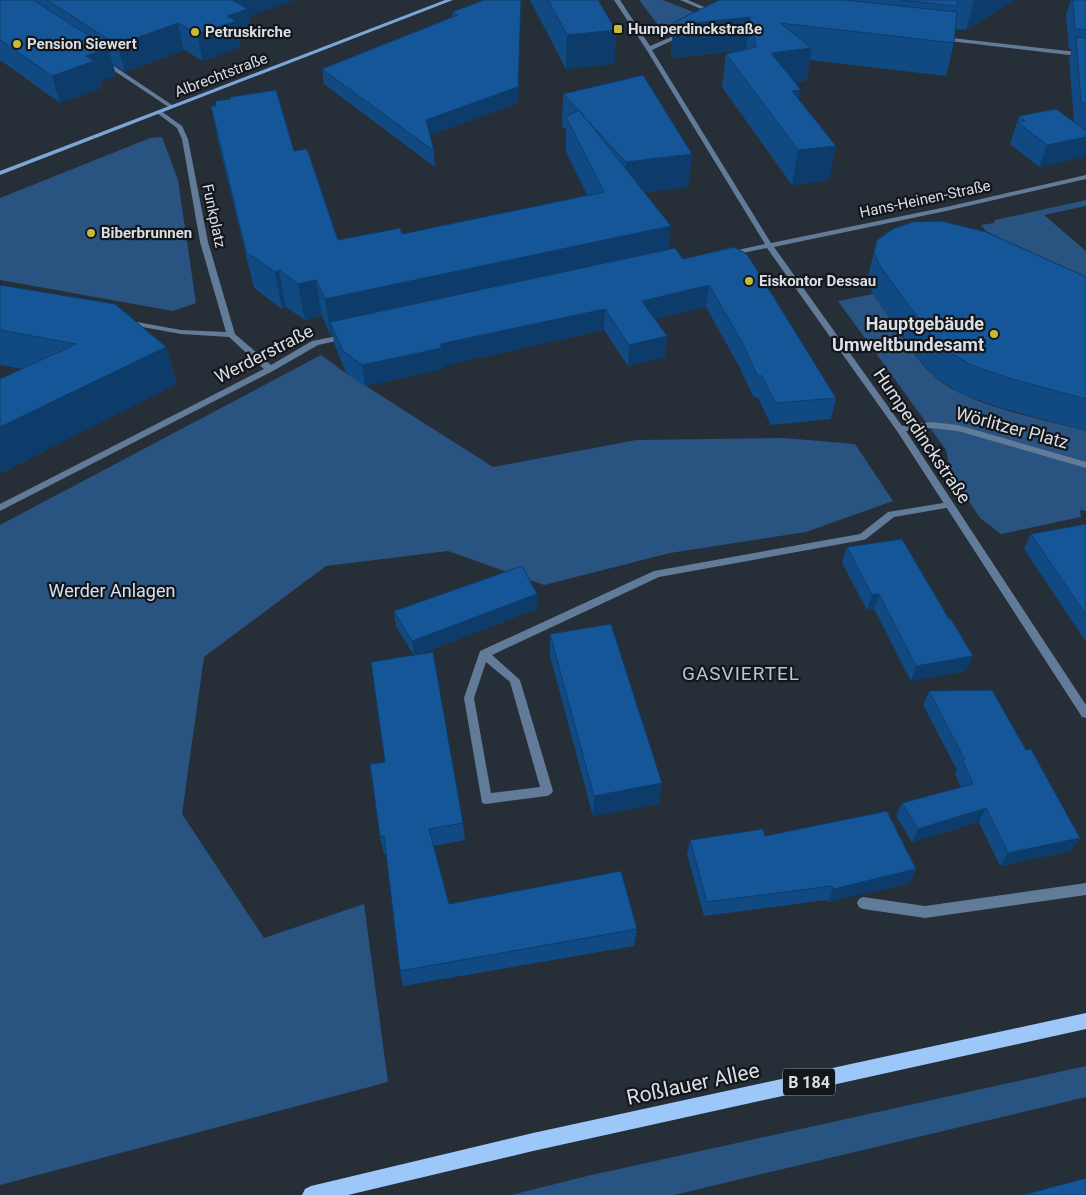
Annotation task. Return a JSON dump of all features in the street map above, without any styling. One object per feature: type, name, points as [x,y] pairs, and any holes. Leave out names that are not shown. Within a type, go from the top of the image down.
[{"type":"main road","name":"Albrechtstraße","points":[[0,173],[450,0]]},
{"type":"main road","name":"Roßlauer Allee","points":[[311,1195],[533,1142],[1086,1021]]},
{"type":"street","name":"Humperdinckstraße","points":[[616,0],[649,49],[769,246],[900,429],[1086,714]]},
{"type":"street","points":[[683,0],[723,16],[714,20]]},
{"type":"street","points":[[649,49],[690,31]]},
{"type":"street","points":[[939,39],[1086,54]]},
{"type":"street","points":[[94,56],[172,107]]},
{"type":"street","name":"Funkplatz","points":[[159,112],[180,127],[185,139],[204,242],[231,336]]},
{"type":"street","name":"Hans-Heinen-Straße","points":[[769,246],[1086,178]]},
{"type":"street","points":[[722,255],[769,246]]},
{"type":"street","points":[[114,320],[181,332],[231,336],[270,369]]},
{"type":"street","name":"Werderstraße","points":[[0,508],[270,369],[315,343],[354,335]]},
{"type":"street","name":"Wörlitzer Platz","points":[[900,429],[931,425],[958,428],[1086,466]]},
{"type":"street","points":[[484,654],[515,680],[547,791],[486,799],[469,698],[484,654],[657,574],[864,537],[891,514],[949,504]]},
{"type":"street","points":[[863,904],[925,912],[1086,889]]},
{"type":"green space","points":[[639,0],[663,0],[706,17],[665,34]]},
{"type":"green space","points":[[162,137],[178,180],[196,303],[173,311],[0,280],[0,198],[150,138]]},
{"type":"green space","points":[[1086,200],[1086,206],[1044,215],[1086,251],[1086,283],[986,231],[981,225],[994,223],[995,220]]},
{"type":"green space","points":[[873,294],[926,368],[949,387],[986,404],[1086,431],[1086,511],[1080,510],[1081,517],[1001,534],[980,518],[951,474],[946,450],[838,301]]},
{"type":"green space","name":"Werder Anlagen","points":[[321,355],[347,374],[493,467],[636,440],[784,438],[855,444],[893,501],[806,532],[670,553],[544,585],[448,551],[326,566],[204,657],[182,814],[264,938],[364,904],[388,1082],[0,1185],[0,525]]},
{"type":"green space","points":[[1086,1066],[1086,1097],[674,1195],[511,1195],[587,1176]]},
{"type":"building","points":[[0,0],[33,0],[108,48],[86,56],[94,61],[52,76],[0,40]]},
{"type":"building","points":[[47,0],[232,0],[248,9],[227,16],[236,21],[197,34],[178,23],[117,45]]},
{"type":"building","points":[[484,0],[521,0],[518,87],[426,120],[434,151],[322,69],[458,15],[452,12]]},
{"type":"building","points":[[548,0],[598,0],[616,30],[567,35]]},
{"type":"building","points":[[719,0],[844,0],[957,12],[954,43],[780,23],[812,48],[771,53],[801,90],[792,91],[836,146],[798,150],[726,54],[756,47],[750,17],[674,25],[673,23]]},
{"type":"building","points":[[899,0],[958,0],[957,6]]},
{"type":"building","points":[[1073,0],[1086,0],[1086,30],[1075,29]]},
{"type":"building","points":[[1076,37],[1086,38],[1086,105],[1081,102]]},
{"type":"building","points":[[643,75],[692,154],[626,162],[563,94]]},
{"type":"building","points":[[276,90],[294,151],[307,149],[338,240],[400,228],[402,234],[604,192],[566,117],[579,110],[671,226],[325,299],[316,280],[298,284],[279,270],[275,272],[246,252],[211,106],[216,106],[215,101],[231,99],[230,97]]},
{"type":"building","points":[[1056,109],[1086,131],[1086,137],[1047,145],[1017,122],[1025,121],[1019,116]]},
{"type":"building","name":"Hauptgebäude Umweltbundesamt","points":[[941,221],[986,232],[1086,277],[1086,399],[1012,379],[971,365],[945,349],[927,330],[880,266],[874,252],[877,240],[893,229],[912,222]]},
{"type":"building","points":[[734,247],[747,254],[836,398],[775,403],[762,376],[757,375],[743,344],[709,285],[642,301],[667,336],[629,345],[605,309],[440,344],[442,348],[362,365],[343,351],[330,322],[675,248],[683,259]]},
{"type":"building","points":[[0,285],[115,304],[166,347],[0,427],[0,379],[76,344],[0,330]]},
{"type":"building","points":[[1086,524],[1086,615],[1031,534]]},
{"type":"building","points":[[902,539],[973,656],[916,666],[879,594],[872,595],[847,547]]},
{"type":"building","points":[[522,566],[537,594],[412,641],[394,611]]},
{"type":"building","points":[[611,624],[662,783],[594,796],[550,634]]},
{"type":"building","points":[[433,652],[463,823],[429,829],[449,904],[621,871],[637,929],[400,971],[384,836],[380,837],[370,764],[385,762],[371,662]]},
{"type":"building","points":[[992,690],[1026,750],[1031,749],[1080,838],[1008,853],[986,808],[918,829],[902,803],[973,784],[962,760],[965,760],[929,691]]},
{"type":"building","points":[[887,811],[916,869],[833,889],[832,886],[707,902],[690,840],[763,829],[765,836]]},
{"type":"building","points":[[1086,1178],[1086,1195],[1023,1195]]},
{"type":"place","name":"Humperdinckstraße","points":[[618,29]]},
{"type":"place","name":"Petruskirche","points":[[195,32]]},
{"type":"place","name":"Pension Siewert","points":[[17,44]]},
{"type":"place","name":"Biberbrunnen","points":[[91,233]]},
{"type":"place","name":"Eiskontor Dessau","points":[[749,281]]},
{"type":"place","name":"Hauptgebäude Umweltbundesamt","points":[[994,334]]},
{"type":"district","name":"GASVIERTEL","points":[[741,673]]}]
